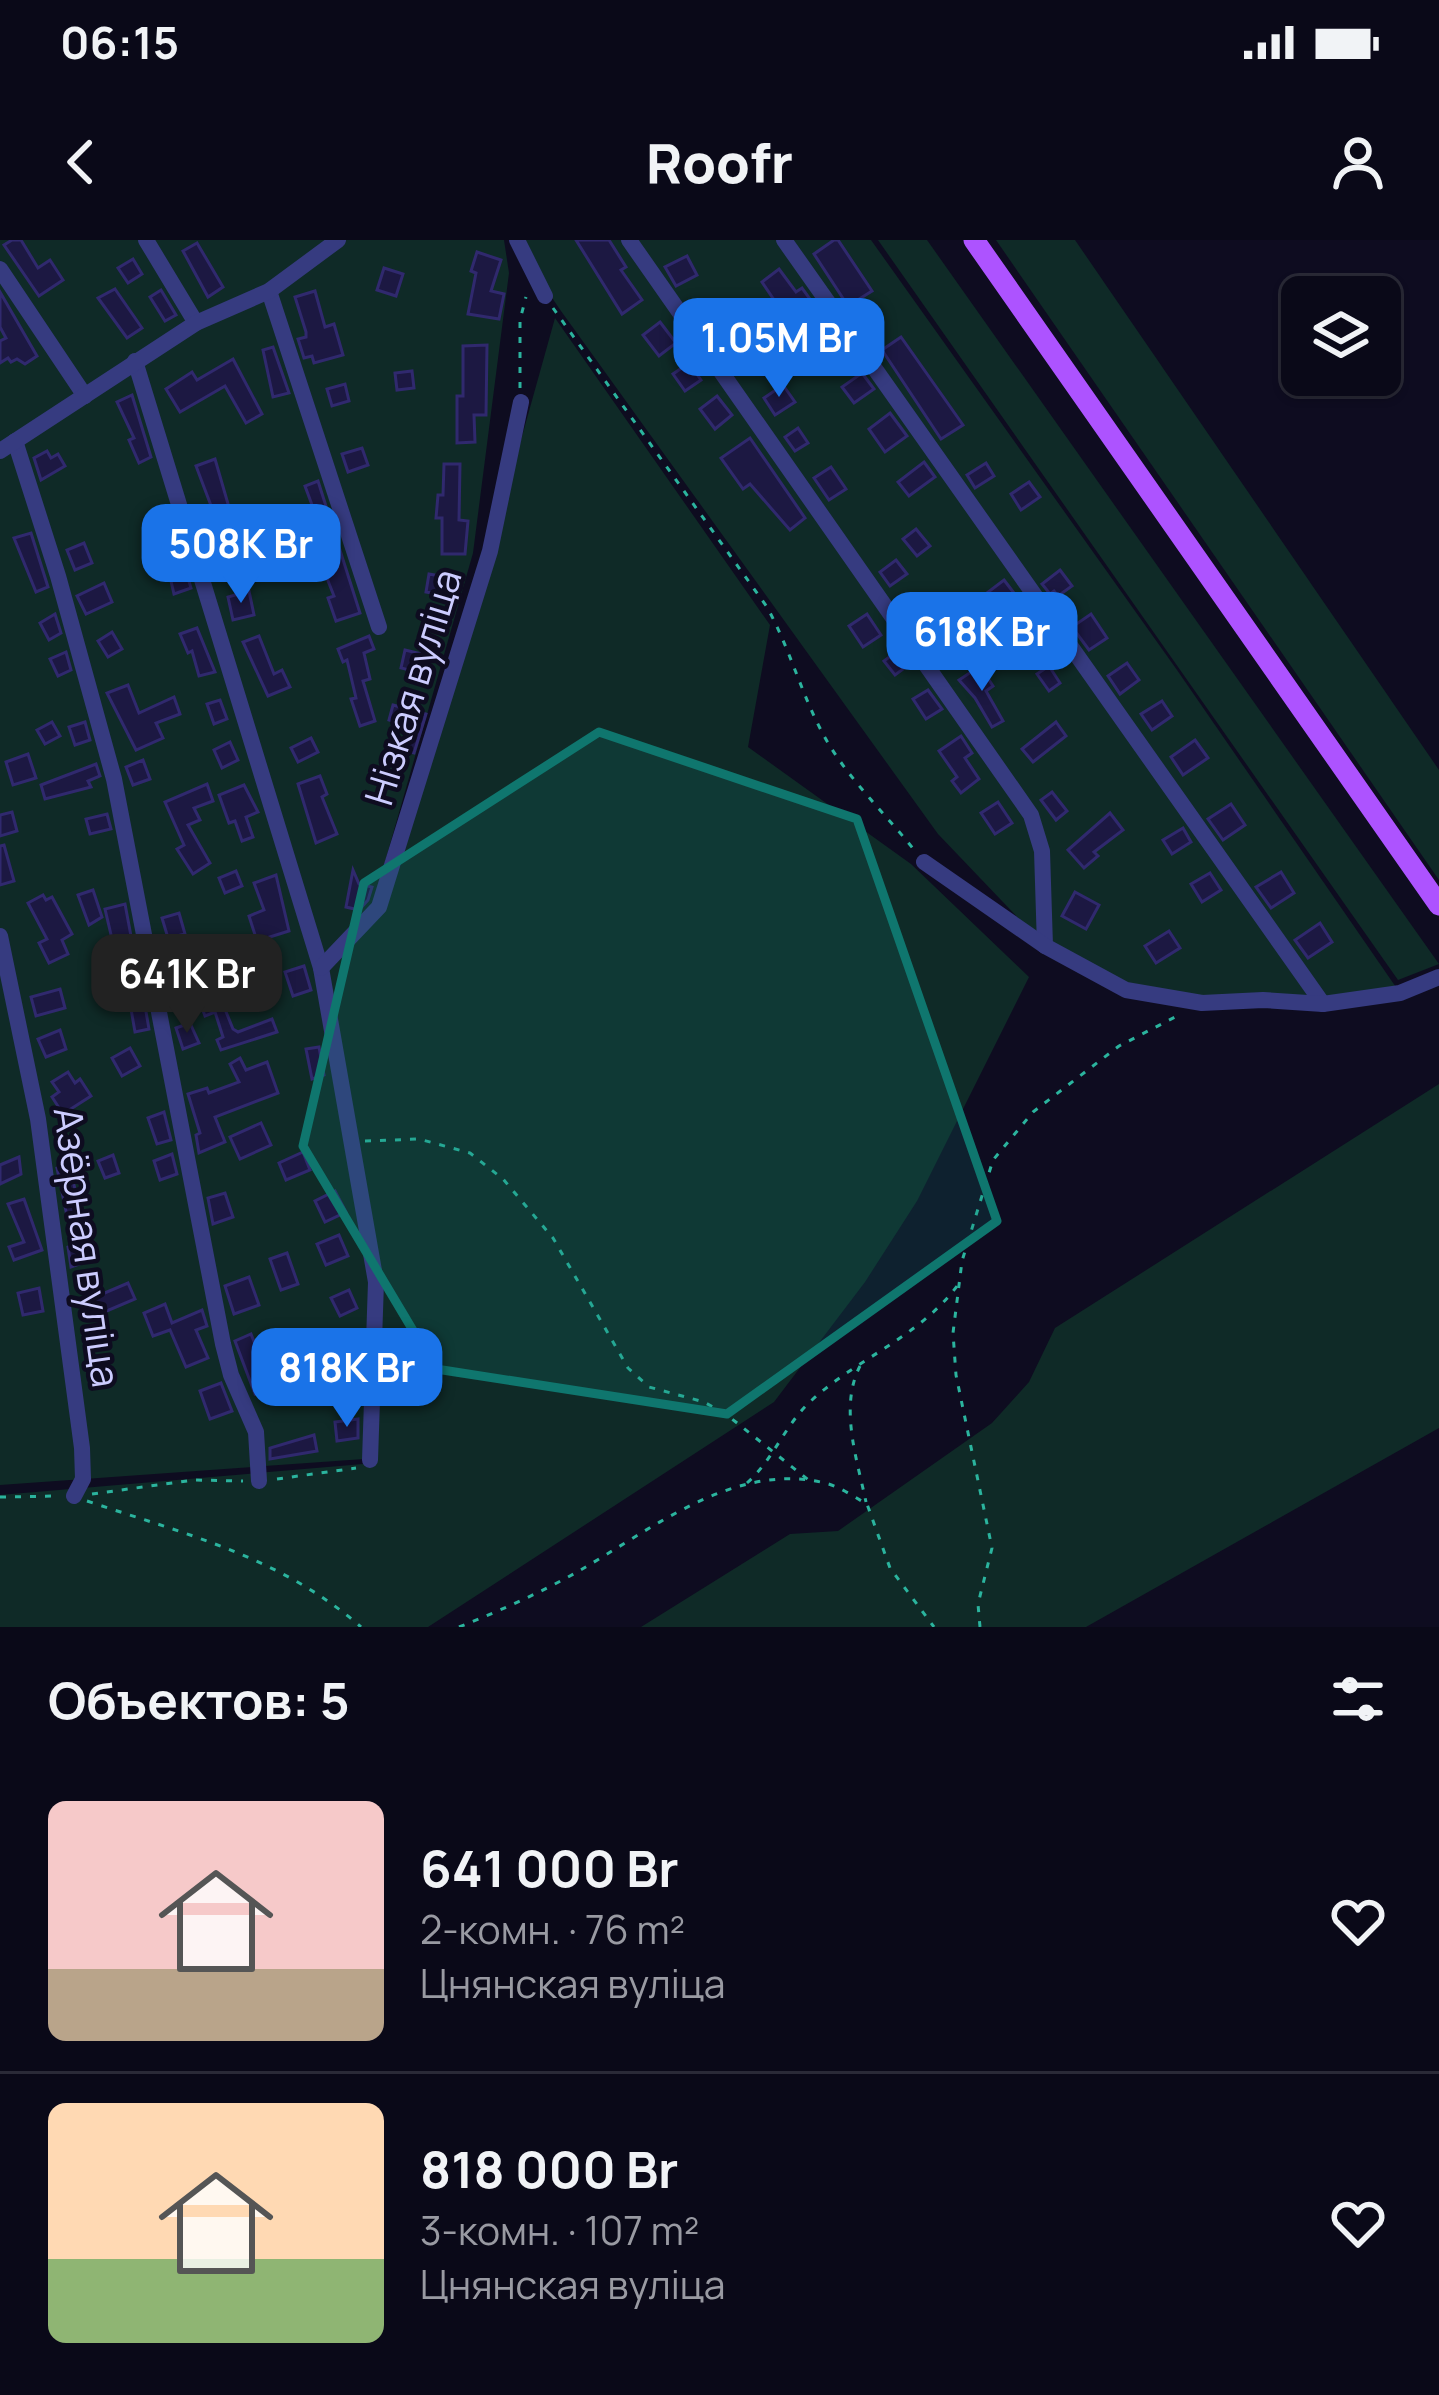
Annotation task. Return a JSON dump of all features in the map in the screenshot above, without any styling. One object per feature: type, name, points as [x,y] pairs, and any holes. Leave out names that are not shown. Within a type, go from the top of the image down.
[{"type":"main road","points":[[974,240],[1439,904]]},
{"type":"street","points":[[146,240],[196,323]]},
{"type":"street","points":[[517,240],[545,296]]},
{"type":"street","points":[[629,240],[1031,815],[1042,851],[1045,946]]},
{"type":"street","points":[[784,240],[1323,1004]]},
{"type":"street","points":[[260,1481],[256,1432],[231,1376],[223,1344],[113,778],[58,576],[8,446],[196,323],[269,291],[329,243]]},
{"type":"street","points":[[0,269],[85,396]]},
{"type":"street","points":[[269,291],[379,627]]},
{"type":"street","points":[[135,362],[321,968],[376,1282],[370,1460]]},
{"type":"street","name":"Нізкая вуліца","points":[[321,968],[380,907],[490,551],[521,402]]},
{"type":"street","points":[[924,862],[1045,946],[1126,990],[1202,1004],[1263,1000],[1323,1004],[1400,993],[1439,976]]},
{"type":"street","name":"Азёрная вуліца","points":[[0,936],[38,1119],[79,1425],[83,1479],[74,1496]]},
{"type":"path","points":[[521,402],[520,320],[535,276]]},
{"type":"path","points":[[545,296],[767,608],[826,740],[924,862]]},
{"type":"path","points":[[980,1627],[978,1604],[992,1548],[956,1375],[953,1333],[962,1261],[993,1160],[1033,1112],[1119,1046],[1202,1004]]},
{"type":"path","points":[[351,1142],[418,1139],[470,1153],[503,1179],[553,1238],[628,1369],[649,1387],[704,1402],[811,1482]]},
{"type":"path","points":[[746,1484],[814,1398],[934,1314],[961,1282]]},
{"type":"path","points":[[861,1364],[850,1384],[850,1400],[867,1504],[890,1568],[934,1627]]},
{"type":"path","points":[[0,1497],[74,1496],[194,1480],[260,1481],[362,1467],[370,1460]]},
{"type":"path","points":[[459,1627],[572,1575],[703,1498],[746,1484],[826,1483],[867,1504]]},
{"type":"path","points":[[74,1496],[251,1555],[313,1590],[361,1627]]},
{"type":"highlighted area","points":[[599,732],[857,819],[997,1221],[727,1414],[436,1369],[303,1146],[364,883]]},
{"type":"green space","points":[[0,240],[504,240],[509,273],[473,553],[373,904],[321,968],[380,907],[490,551],[555,318],[770,625],[748,747],[911,864],[1029,977],[917,1201],[865,1282],[774,1402],[428,1627],[0,1627],[0,1495],[363,1464],[364,1459],[0,1485]]},
{"type":"green space","points":[[525,240],[871,240],[1400,993],[1323,1004],[1126,990],[1045,946],[938,834],[561,311],[531,267]]},
{"type":"green space","points":[[878,240],[927,240],[1439,964],[1398,980]]},
{"type":"green space","points":[[996,240],[1075,240],[1439,770],[1439,880]]},
{"type":"green space","points":[[1439,1084],[1439,1428],[1086,1627],[641,1627],[790,1534],[838,1531],[992,1423],[1029,1382],[1055,1328]]},
{"type":"building","points":[[21,240],[38,268],[50,260],[63,280],[39,296],[4,245]]},
{"type":"building","points":[[576,240],[609,240],[626,267],[621,270],[642,300],[622,314]]},
{"type":"building","points":[[834,240],[872,291],[848,306],[814,254]]},
{"type":"building","points":[[197,243],[223,287],[208,297],[183,251]]},
{"type":"building","points":[[477,252],[501,260],[491,291],[504,294],[499,319],[468,314]]},
{"type":"building","points":[[687,256],[697,275],[676,286],[665,267]]},
{"type":"building","points":[[133,259],[142,274],[128,283],[118,268]]},
{"type":"building","points":[[384,268],[403,274],[396,296],[377,290]]},
{"type":"building","points":[[779,269],[796,292],[802,288],[826,321],[821,324],[841,354],[820,368],[762,282]]},
{"type":"building","points":[[115,289],[142,328],[127,338],[98,298]]},
{"type":"building","points":[[161,290],[176,315],[165,321],[150,297]]},
{"type":"building","points":[[315,291],[325,327],[334,324],[343,355],[314,363],[312,356],[304,358],[298,339],[306,337],[306,332],[295,297]]},
{"type":"building","points":[[0,292],[37,356],[25,364],[8,358],[0,363],[0,341],[6,338],[0,327]]},
{"type":"building","points":[[660,322],[676,343],[659,356],[643,335]]},
{"type":"building","points":[[901,337],[963,425],[941,439],[882,350]]},
{"type":"building","points":[[487,345],[486,415],[474,415],[475,442],[457,443],[463,346]]},
{"type":"building","points":[[273,347],[289,393],[273,397],[263,350]]},
{"type":"building","points":[[233,359],[262,414],[246,423],[225,386],[180,412],[166,389],[192,372],[197,380]]},
{"type":"building","points":[[689,363],[701,380],[685,391],[673,374]]},
{"type":"building","points":[[412,371],[414,388],[397,390],[395,373]]},
{"type":"building","points":[[862,373],[874,389],[854,403],[842,387]]},
{"type":"building","points":[[345,384],[349,401],[332,406],[327,389]]},
{"type":"building","points":[[783,385],[795,402],[775,415],[764,398]]},
{"type":"building","points":[[132,395],[151,457],[139,463],[129,440],[134,438],[117,402]]},
{"type":"building","points":[[717,396],[732,415],[715,429],[700,409]]},
{"type":"building","points":[[890,413],[907,436],[885,452],[869,429]]},
{"type":"building","points":[[798,428],[808,443],[795,451],[785,437]]},
{"type":"building","points":[[750,438],[805,518],[790,530],[750,484],[743,489],[721,458]]},
{"type":"building","points":[[362,448],[368,465],[348,472],[342,454]]},
{"type":"building","points":[[47,451],[51,458],[58,454],[65,466],[41,480],[34,458]]},
{"type":"building","points":[[215,459],[235,528],[221,532],[196,466]]},
{"type":"building","points":[[924,462],[935,477],[909,496],[898,482]]},
{"type":"building","points":[[986,463],[994,476],[975,488],[967,475]]},
{"type":"building","points":[[444,464],[460,464],[459,520],[468,521],[465,554],[442,554],[442,518],[436,518]]},
{"type":"building","points":[[831,467],[846,489],[829,500],[814,478]]},
{"type":"building","points":[[318,481],[360,613],[336,621],[328,598],[334,596],[319,558],[326,556],[309,515],[315,513],[305,486]]},
{"type":"building","points":[[1029,482],[1040,497],[1021,510],[1011,494]]},
{"type":"building","points":[[916,529],[930,546],[917,556],[903,539]]},
{"type":"building","points":[[31,533],[48,587],[36,592],[14,538]]},
{"type":"building","points":[[248,539],[254,559],[238,563],[232,543]]},
{"type":"building","points":[[84,543],[92,563],[75,570],[67,550]]},
{"type":"building","points":[[179,548],[191,588],[174,594],[165,555]]},
{"type":"building","points":[[896,560],[907,574],[890,586],[880,572]]},
{"type":"building","points":[[1060,570],[1072,586],[1058,596],[1042,584]]},
{"type":"building","points":[[429,574],[446,577],[443,595],[426,592]]},
{"type":"building","points":[[1004,580],[1017,597],[1003,608],[1022,634],[1010,643],[975,602]]},
{"type":"building","points":[[104,583],[112,602],[86,614],[77,596]]},
{"type":"building","points":[[249,591],[254,615],[233,620],[228,597]]},
{"type":"building","points":[[950,611],[963,630],[940,646],[928,628]]},
{"type":"building","points":[[55,614],[61,633],[49,640],[40,623]]},
{"type":"building","points":[[867,614],[881,635],[863,647],[849,626]]},
{"type":"building","points":[[1091,614],[1107,638],[1089,650],[1072,627]]},
{"type":"building","points":[[197,628],[215,672],[199,676],[192,651],[188,653],[180,634]]},
{"type":"building","points":[[112,632],[122,649],[108,657],[98,641]]},
{"type":"building","points":[[259,636],[274,674],[282,670],[290,687],[268,696],[243,642]]},
{"type":"building","points":[[369,636],[374,649],[364,653],[370,679],[363,681],[375,721],[360,726],[351,699],[356,698],[347,660],[343,662],[338,649]]},
{"type":"building","points":[[900,649],[910,664],[895,675],[884,661]]},
{"type":"building","points":[[405,650],[430,656],[425,674],[401,668]]},
{"type":"building","points":[[66,652],[71,670],[58,676],[50,659]]},
{"type":"building","points":[[1127,663],[1139,680],[1120,694],[1108,676]]},
{"type":"building","points":[[980,666],[993,686],[986,691],[1003,721],[992,727],[959,680]]},
{"type":"building","points":[[1049,666],[1060,683],[1049,691],[1037,674]]},
{"type":"building","points":[[128,685],[139,713],[174,697],[180,714],[156,723],[163,738],[136,750],[107,693]]},
{"type":"building","points":[[928,690],[942,709],[926,719],[913,699]]},
{"type":"building","points":[[220,700],[227,719],[214,724],[207,704]]},
{"type":"building","points":[[1162,701],[1172,716],[1152,730],[1141,714]]},
{"type":"building","points":[[393,705],[426,714],[414,753],[402,750],[409,726],[389,720]]},
{"type":"building","points":[[52,722],[60,736],[45,744],[37,730]]},
{"type":"building","points":[[85,722],[90,740],[75,745],[69,727]]},
{"type":"building","points":[[1056,722],[1066,736],[1033,762],[1022,749]]},
{"type":"building","points":[[961,736],[972,753],[965,758],[979,779],[961,793],[952,781],[957,777],[939,751]]},
{"type":"building","points":[[311,738],[318,752],[298,762],[291,748]]},
{"type":"building","points":[[1195,740],[1208,758],[1183,775],[1171,757]]},
{"type":"building","points":[[230,742],[238,760],[222,768],[214,750]]},
{"type":"building","points":[[28,754],[36,778],[13,785],[6,762]]},
{"type":"building","points":[[143,760],[150,779],[133,785],[126,767]]},
{"type":"building","points":[[96,764],[100,776],[88,781],[91,787],[45,799],[41,785]]},
{"type":"building","points":[[320,776],[327,794],[322,797],[337,834],[316,843],[298,784]]},
{"type":"building","points":[[207,784],[213,801],[194,808],[200,820],[188,825],[210,863],[193,874],[177,849],[184,845],[165,802]]},
{"type":"building","points":[[244,785],[258,812],[246,817],[253,837],[242,841],[219,795]]},
{"type":"building","points":[[1052,792],[1067,811],[1056,820],[1041,800]]},
{"type":"building","points":[[998,802],[1012,823],[995,834],[981,813]]},
{"type":"building","points":[[1231,804],[1245,825],[1223,840],[1208,819]]},
{"type":"building","points":[[12,812],[17,831],[0,836],[0,815]]},
{"type":"building","points":[[1110,813],[1123,830],[1094,852],[1098,856],[1084,868],[1068,850]]},
{"type":"building","points":[[107,814],[111,829],[90,834],[86,819]]},
{"type":"building","points":[[1183,828],[1191,842],[1172,854],[1163,840]]},
{"type":"building","points":[[4,845],[14,881],[0,885],[0,846]]},
{"type":"building","points":[[353,870],[359,884],[372,887],[359,910],[346,907]]},
{"type":"building","points":[[236,871],[242,886],[225,893],[219,878]]},
{"type":"building","points":[[1281,872],[1294,893],[1271,908],[1256,887]]},
{"type":"building","points":[[1210,873],[1221,890],[1202,902],[1191,884]]},
{"type":"building","points":[[276,875],[289,931],[257,941],[249,916],[264,910],[254,883]]},
{"type":"building","points":[[93,890],[102,917],[89,925],[78,895]]},
{"type":"building","points":[[1075,892],[1099,905],[1086,929],[1062,916]]},
{"type":"building","points":[[43,895],[46,900],[52,897],[72,934],[62,940],[68,954],[49,963],[39,943],[47,939],[28,903]]},
{"type":"building","points":[[125,904],[134,952],[116,956],[105,909]]},
{"type":"building","points":[[179,913],[185,934],[168,938],[162,918]]},
{"type":"building","points":[[1320,923],[1332,942],[1308,958],[1295,940]]},
{"type":"building","points":[[1169,931],[1180,948],[1156,963],[1145,946]]},
{"type":"building","points":[[189,953],[198,973],[184,980],[174,961]]},
{"type":"building","points":[[304,966],[311,990],[293,996],[285,972]]},
{"type":"building","points":[[216,987],[233,1029],[238,1032],[272,1019],[277,1032],[221,1050],[217,1040],[223,1037],[215,1012],[205,1016],[197,994]]},
{"type":"building","points":[[60,989],[65,1008],[36,1016],[31,997]]},
{"type":"building","points":[[145,1006],[149,1029],[135,1032],[131,1009]]},
{"type":"building","points":[[190,1023],[199,1043],[183,1049],[176,1028]]},
{"type":"building","points":[[60,1030],[66,1049],[46,1057],[38,1039]]},
{"type":"building","points":[[319,1047],[324,1075],[312,1079],[306,1049]]},
{"type":"building","points":[[130,1048],[140,1066],[122,1076],[112,1058]]},
{"type":"building","points":[[240,1058],[246,1070],[267,1062],[278,1093],[215,1117],[225,1142],[199,1153],[196,1135],[200,1133],[188,1094],[207,1088],[209,1093],[239,1082],[230,1064]]},
{"type":"building","points":[[68,1072],[75,1083],[80,1079],[91,1096],[63,1114],[52,1097],[59,1092],[52,1082]]},
{"type":"building","points":[[164,1112],[171,1140],[157,1144],[148,1118]]},
{"type":"building","points":[[261,1123],[271,1145],[240,1159],[230,1137]]},
{"type":"building","points":[[303,1152],[310,1170],[286,1180],[279,1163]]},
{"type":"building","points":[[172,1154],[177,1174],[160,1180],[154,1161]]},
{"type":"building","points":[[113,1155],[119,1173],[105,1178],[98,1161]]},
{"type":"building","points":[[19,1157],[21,1174],[0,1184],[0,1165]]},
{"type":"building","points":[[69,1165],[81,1213],[67,1216],[57,1168]]},
{"type":"building","points":[[335,1191],[346,1212],[325,1222],[315,1201]]},
{"type":"building","points":[[225,1193],[233,1217],[213,1224],[208,1198]]},
{"type":"building","points":[[24,1199],[42,1250],[14,1260],[9,1247],[24,1242],[8,1204]]},
{"type":"building","points":[[339,1235],[348,1256],[326,1265],[317,1244]]},
{"type":"building","points":[[89,1240],[96,1258],[71,1267],[68,1247]]},
{"type":"building","points":[[287,1253],[298,1284],[281,1290],[270,1259]]},
{"type":"building","points":[[249,1277],[259,1305],[234,1314],[225,1286]]},
{"type":"building","points":[[128,1283],[135,1299],[95,1316],[88,1300]]},
{"type":"building","points":[[39,1288],[43,1311],[23,1315],[18,1293]]},
{"type":"building","points":[[349,1290],[357,1308],[340,1316],[331,1298]]},
{"type":"building","points":[[165,1304],[172,1323],[202,1310],[207,1326],[196,1330],[208,1358],[186,1367],[170,1330],[153,1336],[144,1313]]},
{"type":"building","points":[[346,1330],[356,1352],[334,1362],[324,1340]]},
{"type":"building","points":[[251,1334],[272,1387],[255,1394],[235,1341]]},
{"type":"building","points":[[348,1367],[355,1385],[330,1396],[322,1378]]},
{"type":"building","points":[[221,1383],[232,1411],[210,1419],[200,1391]]},
{"type":"building","points":[[358,1419],[358,1438],[337,1441],[335,1422]]},
{"type":"building","points":[[314,1435],[317,1451],[270,1459],[270,1448]]}]
